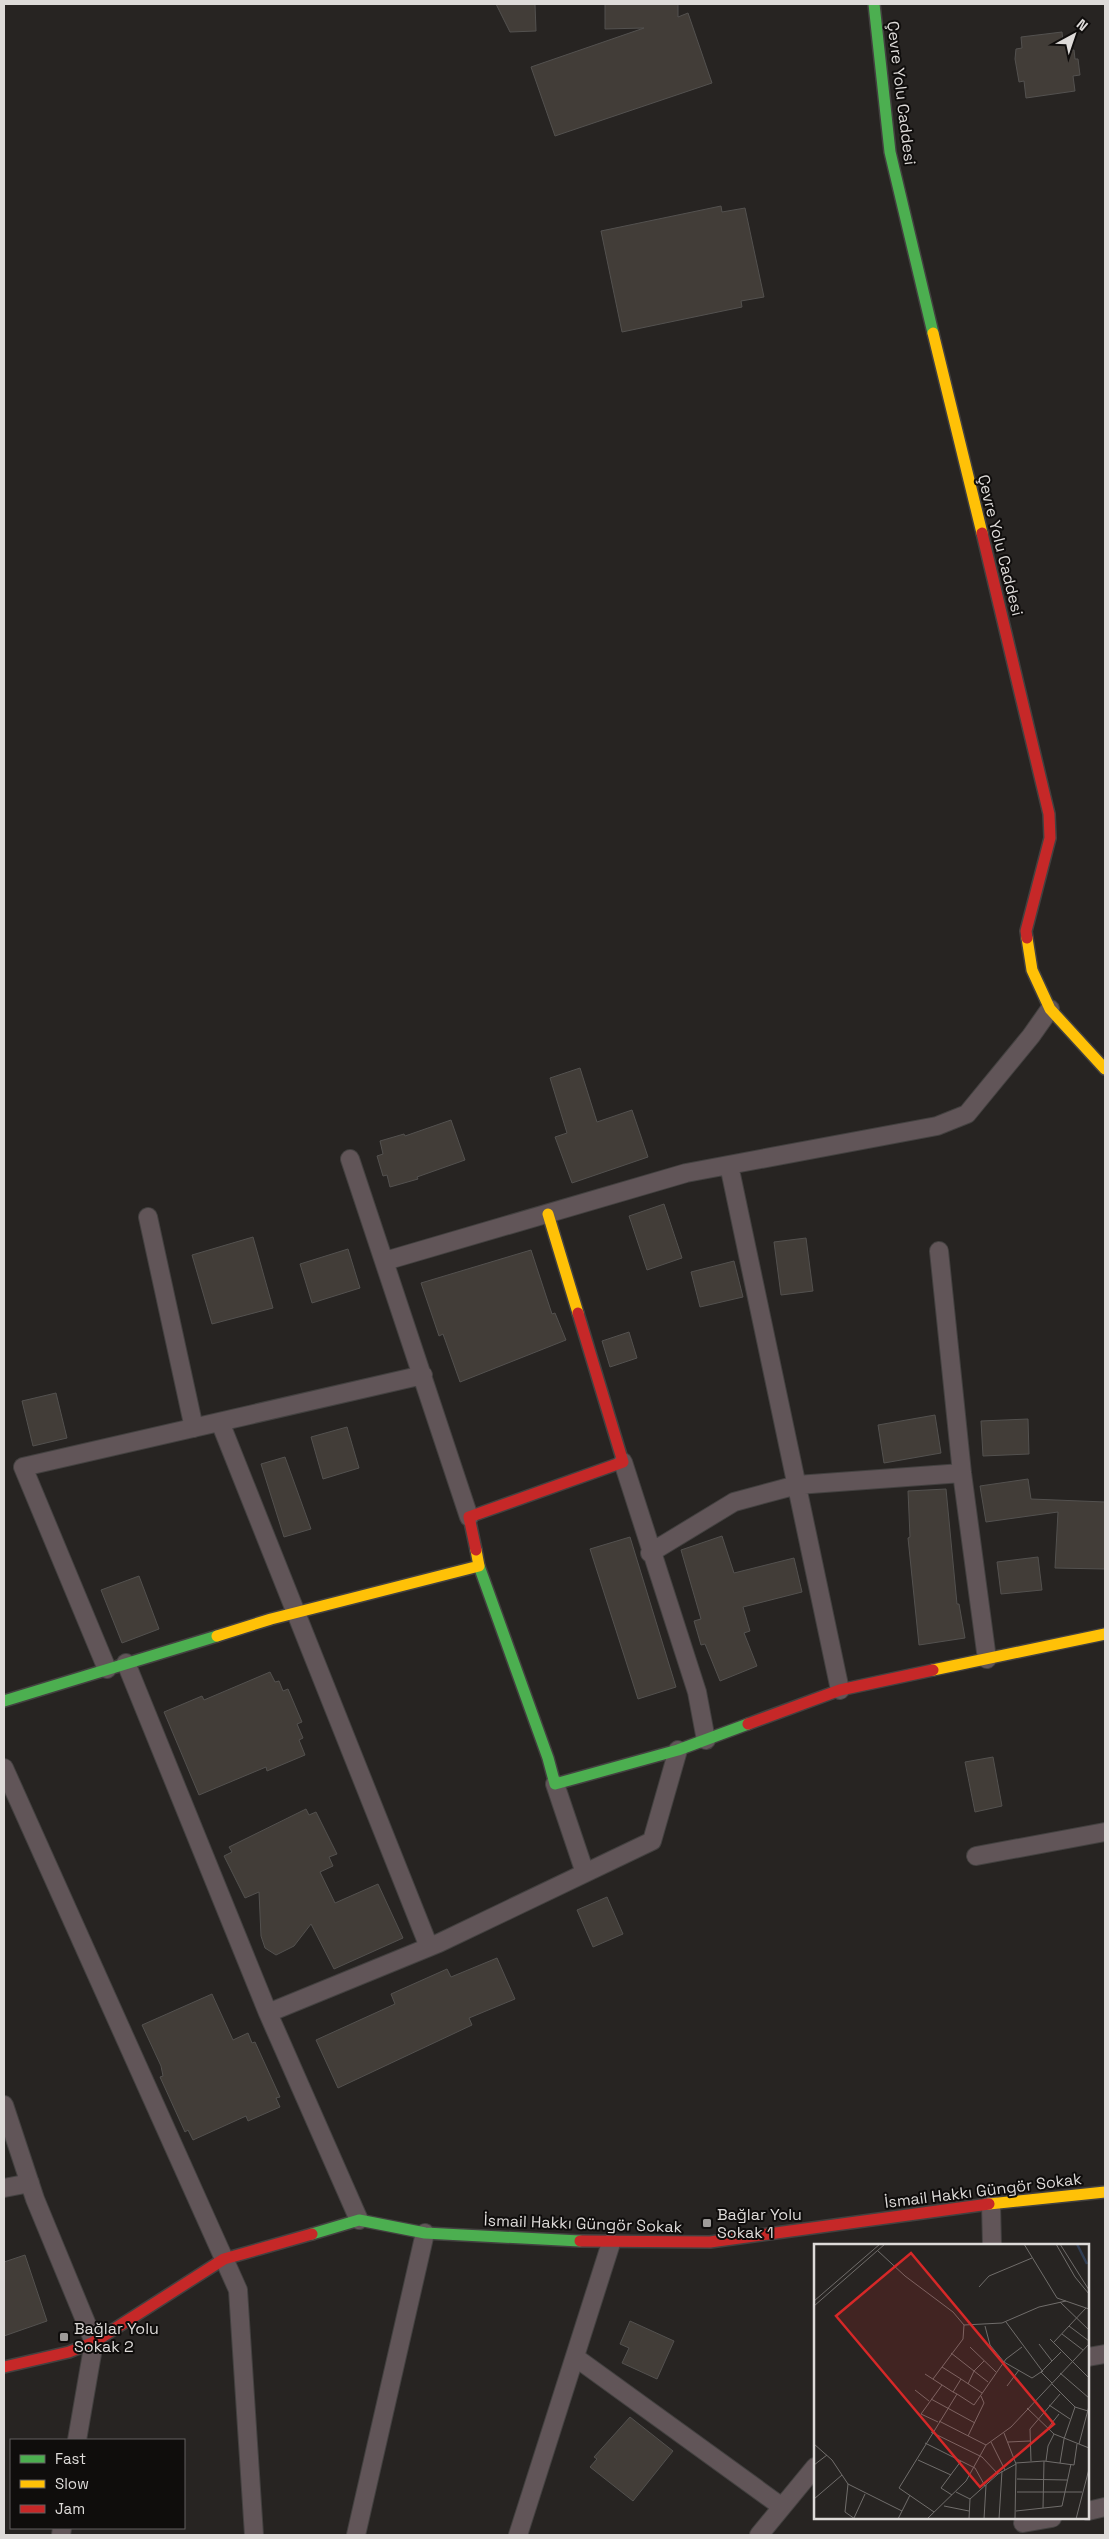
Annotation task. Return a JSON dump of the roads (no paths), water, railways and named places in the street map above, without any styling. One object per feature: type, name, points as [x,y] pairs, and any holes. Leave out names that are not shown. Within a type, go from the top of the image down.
[{"type":"street","name":"Çevre Yolu Caddesi","points":[[874,4],[890,152],[1049,814],[1050,838],[1026,931],[1032,970],[1050,1009],[1105,1069]]},
{"type":"street","points":[[385,1261],[686,1173],[937,1126],[967,1114],[1031,1036],[1050,1009]]},
{"type":"street","points":[[350,1159],[469,1517],[478,1566],[548,1758],[555,1784],[586,1873]]},
{"type":"street","points":[[729,1164],[840,1690]]},
{"type":"street","points":[[548,1214],[650,1553],[697,1692],[706,1740]]},
{"type":"street","points":[[148,1217],[194,1428]]},
{"type":"street","points":[[939,1250],[962,1473],[987,1659]]},
{"type":"street","points":[[107,1669],[23,1467],[423,1375]]},
{"type":"street","points":[[220,1422],[429,1947]]},
{"type":"street","points":[[469,1517],[623,1462]]},
{"type":"street","points":[[650,1553],[734,1502],[797,1485],[962,1473]]},
{"type":"street","points":[[4,1701],[296,1612],[478,1566]]},
{"type":"street","points":[[555,1784],[678,1750],[840,1690],[1105,1634]]},
{"type":"street","points":[[4,2367],[69,2352],[94,2342],[224,2259],[359,2220],[268,2012],[126,1663]]},
{"type":"street","points":[[268,2012],[429,1947],[652,1841],[678,1750]]},
{"type":"street","points":[[4,1768],[238,2290],[254,2535]]},
{"type":"street","points":[[976,1856],[1105,1832]]},
{"type":"street","points":[[4,2105],[30,2183],[94,2342],[77,2439]]},
{"type":"street","points":[[4,2188],[30,2183]]},
{"type":"street","name":"İsmail Hakkı Güngör Sokak","points":[[359,2220],[425,2234],[611,2243],[710,2242],[990,2204],[1105,2192]]},
{"type":"street","points":[[990,2204],[992,2244]]},
{"type":"street","points":[[356,2535],[425,2234]]},
{"type":"street","points":[[518,2535],[611,2243]]},
{"type":"street","points":[[1089,2357],[1105,2354]]},
{"type":"street","points":[[575,2357],[782,2507]]},
{"type":"street","points":[[759,2535],[814,2468]]},
{"type":"street","points":[[1089,2511],[1105,2507]]},
{"type":"street","points":[[1024,2525],[1048,2519]]},
{"type":"place","name":"Bağlar Yolu Sokak 1","points":[[707,2223]]},
{"type":"place","name":"Bağlar Yolu Sokak 2","points":[[64,2337]]}]
